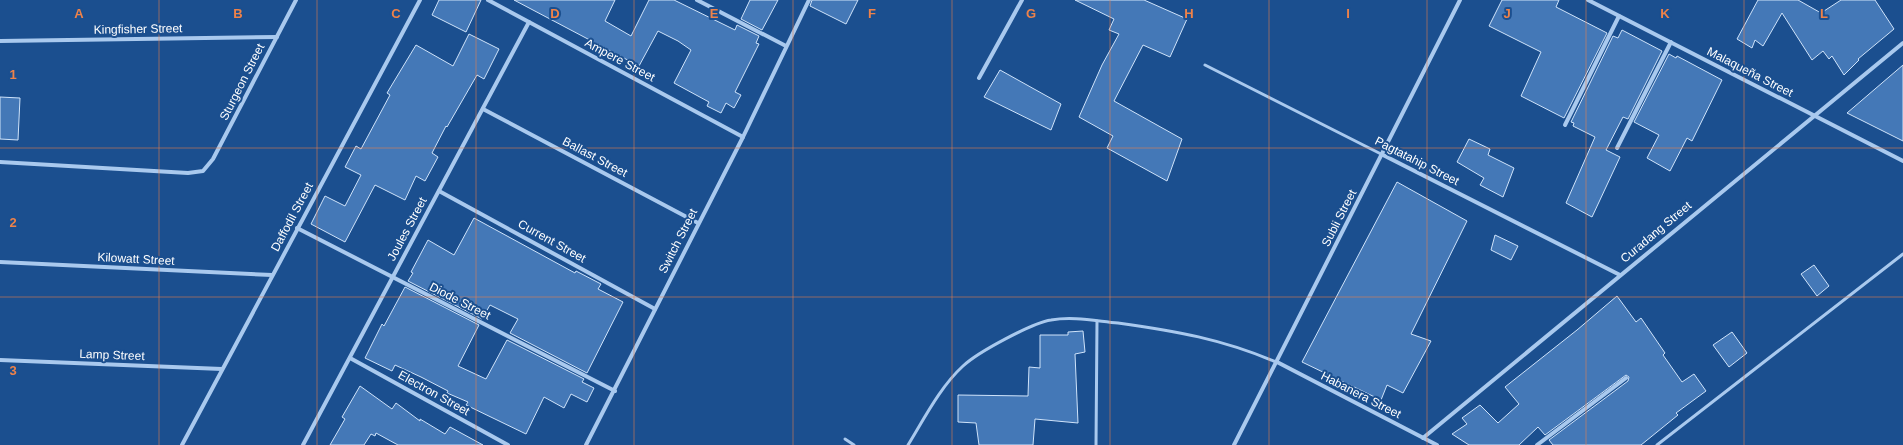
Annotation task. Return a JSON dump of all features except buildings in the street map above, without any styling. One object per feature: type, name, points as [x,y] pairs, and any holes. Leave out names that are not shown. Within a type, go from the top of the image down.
[{"type":"street","name":"Sturgeon Street","points":[[0,162],[188,173],[204,171],[213,159],[296,0]]},
{"type":"street","name":"Daffodil Street","points":[[182,445],[420,0]]},
{"type":"street","name":"Ampere Street","points":[[488,0],[743,137]]},
{"type":"street","points":[[696,0],[786,46]]},
{"type":"street","name":"Switch Street","points":[[586,445],[615,391],[698,223],[743,137],[809,0]]},
{"type":"street","points":[[979,78],[1022,0]]},
{"type":"street","name":"Subli Street","points":[[1234,445],[1383,155],[1460,0]]},
{"type":"street","name":"Malaqueña Street","points":[[1588,0],[1903,161]]},
{"type":"street","points":[[1565,125],[1619,16]]},
{"type":"street","name":"Joules Street","points":[[305,444],[529,22]]},
{"type":"street","name":"Kingfisher Street","points":[[0,42],[277,37]]},
{"type":"street","points":[[1617,148],[1670,42]]},
{"type":"street","name":"Curadang Street","points":[[1423,438],[1903,43]]},
{"type":"street","name":"Ballast Street","points":[[483,109],[698,223]]},
{"type":"street","name":"Pagtatahip Street","points":[[1383,155],[1620,275]]},
{"type":"street","name":"Current Street","points":[[439,191],[655,309]]},
{"type":"street","name":"Diode Street","points":[[298,228],[392,278],[615,391]]},
{"type":"street","name":"Kilowatt Street","points":[[0,262],[272,275]]},
{"type":"street","name":"Electron Street","points":[[350,358],[508,445]]},
{"type":"street","name":"Lamp Street","points":[[0,360],[222,369]]},
{"type":"street","name":"Habanera Street","points":[[1277,362],[1437,445]]},
{"type":"street","points":[[1537,445],[1626,378]]},
{"type":"lane","name":"Pagtatahip Street","points":[[1205,65],[1383,155]]},
{"type":"lane","points":[[1657,445],[1903,254]]},
{"type":"lane","points":[[908,445],[949,382],[962,366],[975,356],[1033,325],[1050,320],[1069,318],[1171,330],[1218,340],[1277,362]]},
{"type":"lane","points":[[1096,445],[1097,321]]},
{"type":"lane","points":[[845,439],[854,445]]}]
